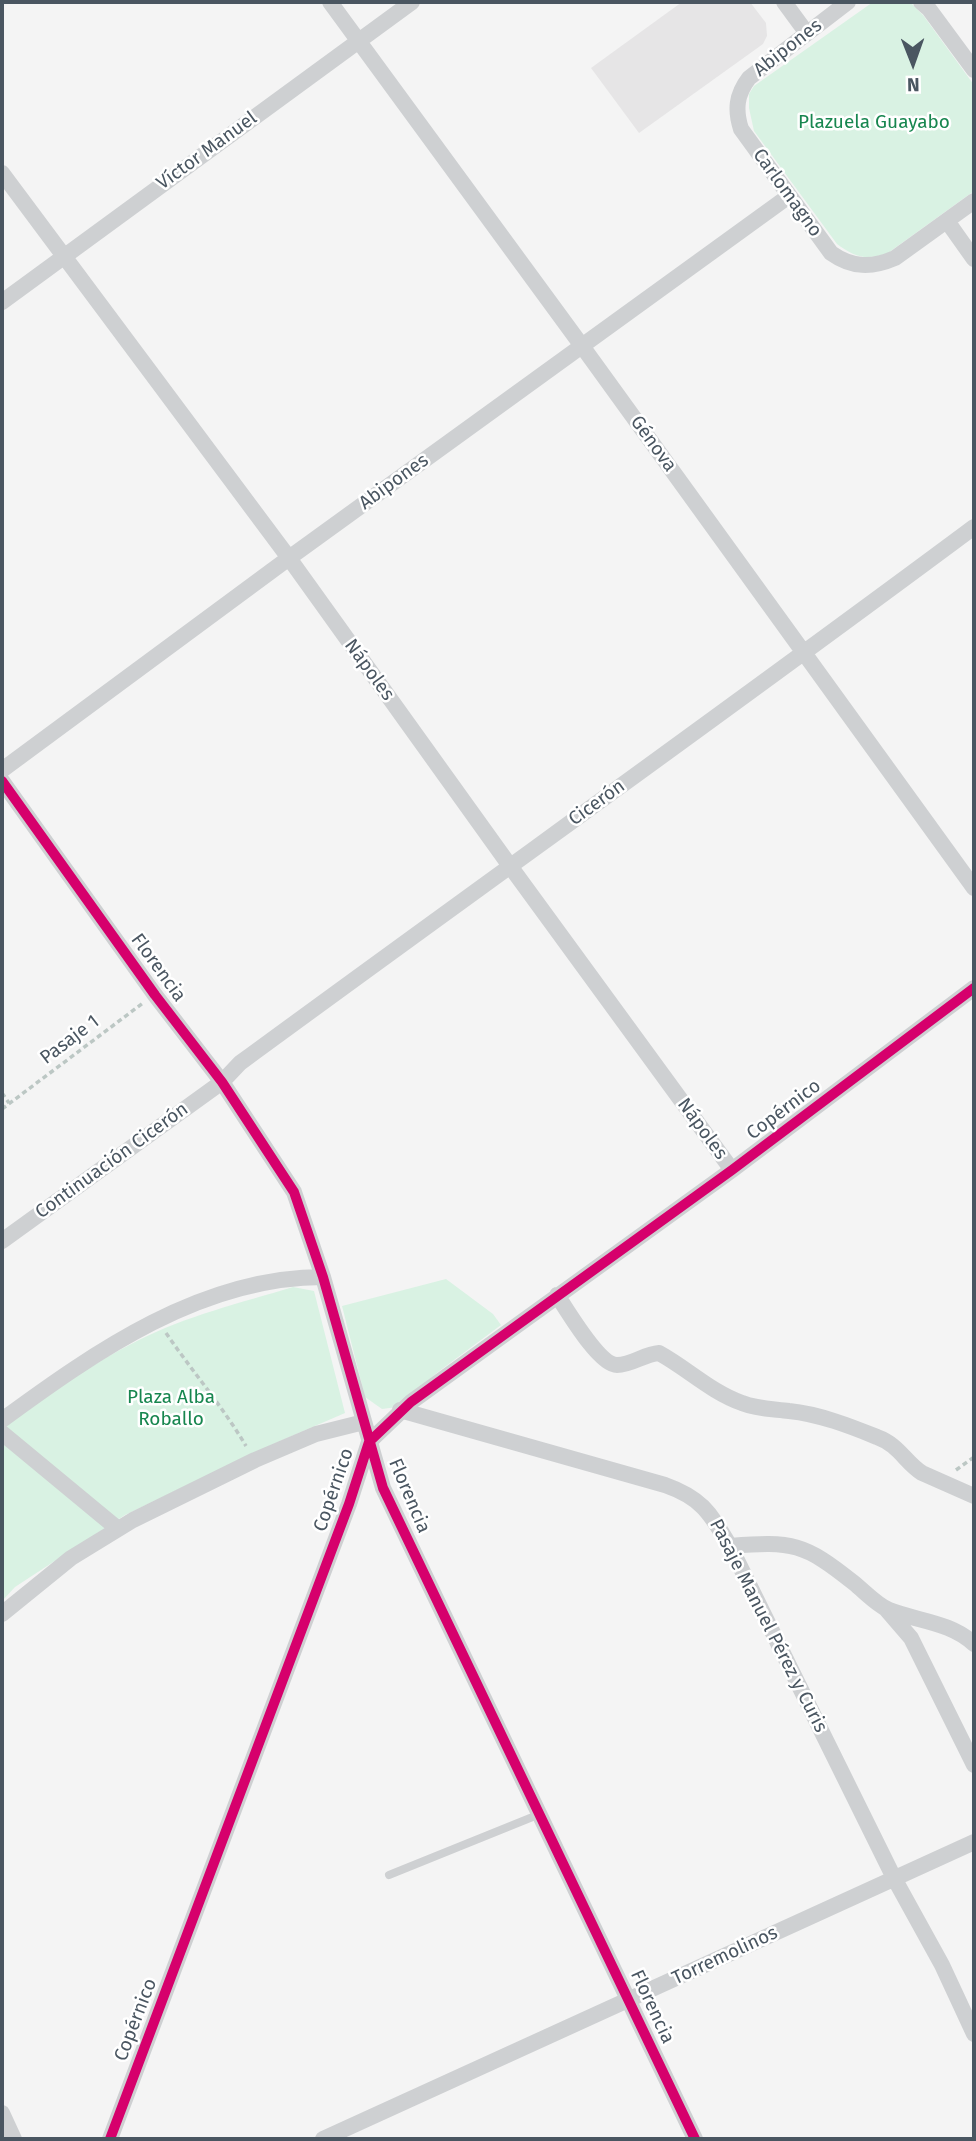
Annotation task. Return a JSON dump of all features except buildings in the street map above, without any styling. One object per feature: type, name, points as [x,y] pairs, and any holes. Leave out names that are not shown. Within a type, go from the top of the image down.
[{"type":"street","name":"Génova","points":[[330,2],[974,888]]},
{"type":"street","name":"Víctor Manuel","points":[[2,302],[412,2]]},
{"type":"street","points":[[784,2],[806,32]]},
{"type":"street","name":"Abipones","points":[[737,101],[741,88],[749,78],[848,2]]},
{"type":"street","points":[[921,2],[973,63]]},
{"type":"street","name":"Carlomagno","points":[[737,101],[737,116],[741,129],[831,253],[851,265],[885,263],[947,221]]},
{"type":"street","name":"Nápoles","points":[[2,173],[289,558],[732,1170]]},
{"type":"street","name":"Abipones","points":[[2,771],[289,558],[789,196]]},
{"type":"street","points":[[974,201],[947,221],[974,259]]},
{"type":"street","name":"Cicerón","points":[[222,1082],[240,1063],[974,527]]},
{"type":"street","name":"Florencia","points":[[2,781],[155,995],[222,1082],[294,1192],[323,1277],[383,1488],[695,2139]]},
{"type":"street","name":"Copérnico","points":[[110,2139],[349,1504],[369,1442],[400,1410],[732,1170],[974,988]]},
{"type":"street","name":"Continuación Cicerón","points":[[2,1241],[222,1082]]},
{"type":"street","points":[[2,1420],[102,1350],[198,1302],[261,1282],[323,1277]]},
{"type":"street","points":[[557,1295],[593,1347],[611,1364],[619,1365],[659,1353],[707,1386],[743,1404],[813,1416],[878,1437],[900,1450],[922,1473],[974,1496]]},
{"type":"street","name":"Pasaje Manuel Pérez y Curis","points":[[400,1410],[685,1492],[710,1512],[730,1546],[894,1878],[942,1965],[974,2034]]},
{"type":"street","points":[[2,1614],[71,1558],[118,1528],[255,1460],[316,1434],[364,1422]]},
{"type":"street","points":[[2,1433],[118,1528]]},
{"type":"street","points":[[730,1546],[776,1542],[807,1550],[826,1560],[886,1609],[911,1638],[974,1765]]},
{"type":"street","points":[[886,1609],[935,1623],[966,1636],[974,1643]]},
{"type":"street","name":"Torremolinos","points":[[323,2139],[974,1842]]},
{"type":"street","points":[[2,2113],[14,2139]]},
{"type":"lane","points":[[389,1875],[540,1814]]},
{"type":"path","points":[[2,1093],[9,1103]]},
{"type":"path","points":[[157,1321],[209,1395],[226,1412],[255,1460]]},
{"type":"shaded area","points":[[682,2],[750,2],[766,23],[767,36],[763,44],[639,133],[591,68]]},
{"type":"green space","name":"Plazuela Guayabo","points":[[873,2],[912,4],[974,85],[974,191],[888,253],[867,257],[855,255],[837,244],[754,131],[749,94],[754,86]]},
{"type":"green space","points":[[446,1279],[493,1314],[501,1325],[397,1407],[382,1409],[365,1397],[342,1306]]},
{"type":"green space","name":"Plaza Alba Roballo","points":[[293,1287],[314,1291],[345,1413],[125,1515],[15,1587],[2,1601],[2,1427],[51,1392],[137,1341],[194,1317]]},
{"type":"cycle path","points":[[2,781],[155,995],[222,1082],[294,1192],[323,1277],[383,1488],[695,2139]]},
{"type":"cycle path","points":[[110,2139],[349,1504],[369,1442],[411,1402],[732,1170],[974,988]]}]
